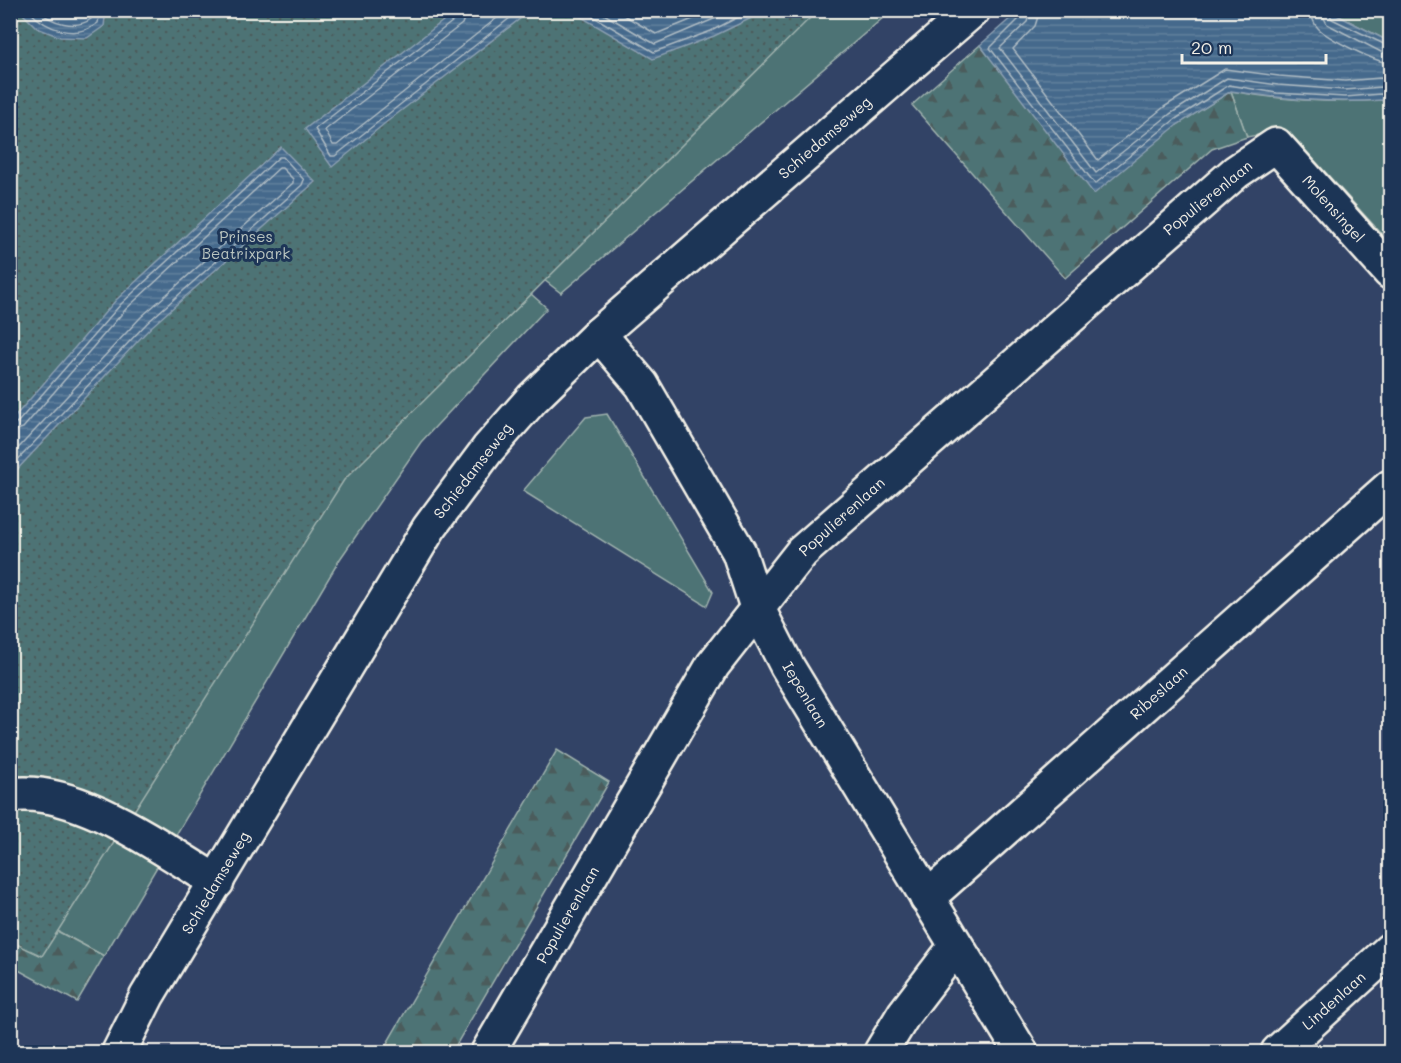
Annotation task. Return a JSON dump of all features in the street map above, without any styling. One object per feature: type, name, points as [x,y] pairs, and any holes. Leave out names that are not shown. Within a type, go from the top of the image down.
[{"type":"street","name":"Schiedamseweg","points":[[119,1053],[147,996],[429,528],[495,440],[532,399],[599,334],[973,10]]},
{"type":"street","name":"Molensingel","points":[[1276,145],[1390,272]]},
{"type":"street","name":"Populierenlaan","points":[[488,1053],[713,665],[801,552],[1236,172],[1276,145]]},
{"type":"street","name":"Iepenlaan","points":[[599,334],[642,386],[739,552],[757,607],[787,666],[1021,1053]]},
{"type":"street","name":"Ribeslaan","points":[[927,898],[1390,487]]},
{"type":"street","points":[[10,795],[30,792],[99,812],[217,882]]},
{"type":"street","points":[[881,1053],[904,1014],[956,946]]},
{"type":"street","name":"Lindenlaan","points":[[1278,1053],[1390,950]]},
{"type":"green space","name":"Prinses Beatrixpark","points":[[10,11],[817,11],[344,480],[42,956],[10,941]]},
{"type":"green space","points":[[766,11],[891,11],[561,293],[526,266]]},
{"type":"green space","points":[[1329,11],[1390,11],[1390,42]]},
{"type":"green space","points":[[980,45],[1005,76],[1177,125],[1231,91],[1247,137],[1212,149],[1065,278],[912,105]]},
{"type":"green space","points":[[1231,91],[1306,100],[1344,102],[1382,100],[1390,114],[1390,243],[1296,140],[1273,132],[1247,137]]},
{"type":"green space","points":[[515,280],[547,308],[421,442],[340,559],[104,956],[11,906],[11,535]]},
{"type":"green space","points":[[607,414],[713,592],[707,606],[523,491],[586,417]]},
{"type":"green space","points":[[557,750],[609,782],[452,1052],[382,1052]]},
{"type":"green space","points":[[10,906],[104,956],[77,1002],[11,966]]},
{"type":"water","points":[[457,10],[530,11],[332,167],[305,129]]},
{"type":"water","points":[[1020,10],[1329,11],[1390,42],[1390,114],[1382,100],[1306,100],[1231,91],[1177,125],[1094,194],[980,45]]},
{"type":"water","points":[[20,11],[106,11],[104,26],[87,38],[60,37],[37,28]]},
{"type":"water","points":[[571,11],[766,11],[714,36],[653,59]]},
{"type":"water","points":[[281,147],[315,182],[151,327],[11,476],[11,421],[116,300]]}]
